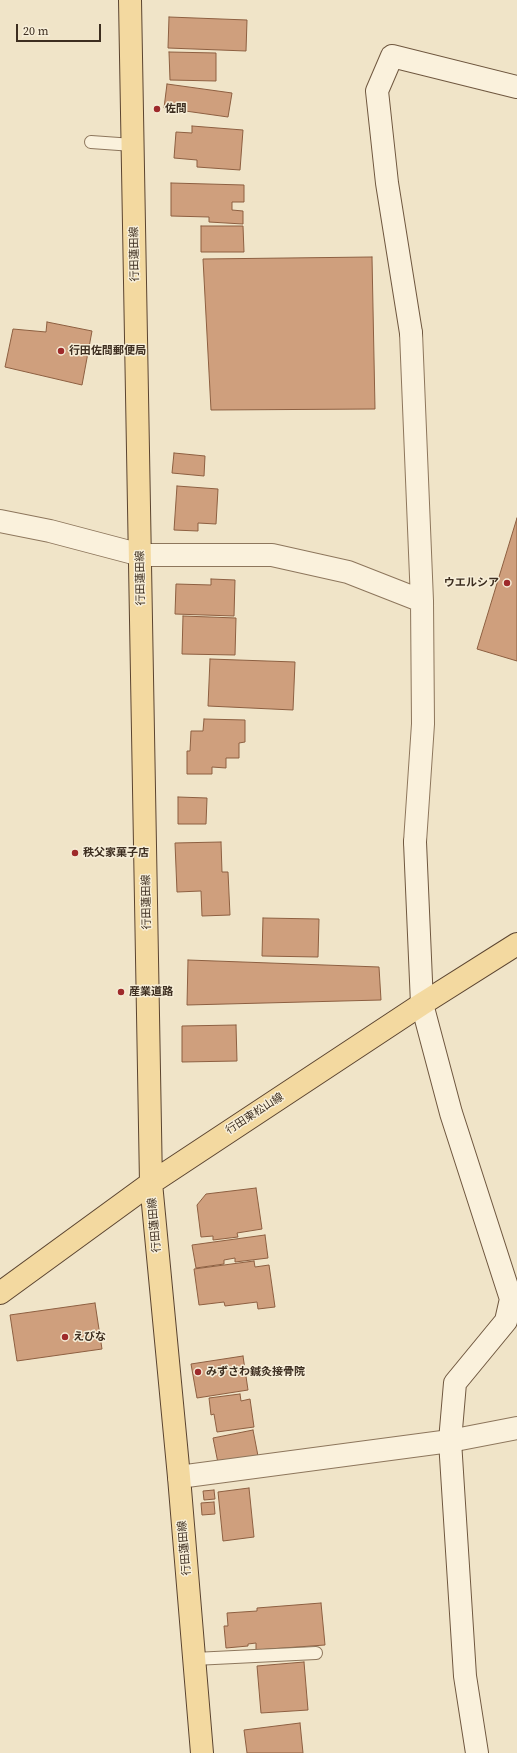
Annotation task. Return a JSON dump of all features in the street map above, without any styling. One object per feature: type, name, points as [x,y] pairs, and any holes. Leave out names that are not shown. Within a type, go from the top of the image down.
[{"type":"main road","name":"行田蓮田線","points":[[130,0],[151,1183],[179,1477],[202,1753]]},
{"type":"main road","name":"行田東松山線","points":[[0,1293],[151,1183],[422,1004],[517,944]]},
{"type":"street","points":[[477,1753],[465,1676],[450,1441],[455,1383],[506,1321],[511,1298],[451,1113],[422,1004],[414,842],[423,724],[422,601],[411,333],[388,183],[377,91],[392,56],[517,88]]},
{"type":"street","points":[[0,521],[50,531],[141,555],[272,555],[348,572],[422,601]]},
{"type":"street","points":[[179,1477],[450,1441],[517,1428]]},
{"type":"lane","points":[[91,142],[133,144]]},
{"type":"lane","points":[[194,1659],[316,1653]]},
{"type":"building","points":[[169,17],[247,20],[246,51],[168,48]]},
{"type":"building","points":[[169,52],[216,53],[216,81],[170,80]]},
{"type":"building","points":[[167,84],[232,93],[228,117],[164,108]]},
{"type":"building","points":[[192,126],[243,130],[240,170],[197,167],[197,160],[174,158],[176,132],[192,133]]},
{"type":"building","points":[[171,183],[244,185],[244,202],[232,202],[232,210],[243,211],[243,224],[209,222],[209,217],[171,216]]},
{"type":"building","points":[[201,226],[243,226],[244,252],[201,252]]},
{"type":"building","points":[[372,257],[375,409],[211,410],[203,259]]},
{"type":"building","points":[[47,322],[92,331],[82,385],[5,367],[13,329],[46,332]]},
{"type":"building","points":[[174,453],[205,456],[204,476],[172,473]]},
{"type":"building","points":[[177,486],[218,489],[216,524],[198,523],[198,531],[174,530]]},
{"type":"building","name":"ウエルシア","points":[[517,518],[517,661],[477,649]]},
{"type":"building","points":[[211,579],[235,580],[234,616],[175,614],[176,584],[211,585]]},
{"type":"building","points":[[183,616],[236,618],[235,655],[182,654]]},
{"type":"building","points":[[210,659],[295,662],[293,710],[208,706]]},
{"type":"building","points":[[204,719],[245,720],[245,742],[239,743],[239,758],[226,758],[226,768],[212,767],[212,774],[187,774],[187,751],[190,751],[191,731],[203,731]]},
{"type":"building","points":[[178,797],[207,798],[206,824],[178,824]]},
{"type":"building","points":[[221,842],[222,872],[228,872],[230,915],[202,916],[201,891],[177,892],[175,843]]},
{"type":"building","points":[[263,918],[319,919],[318,957],[262,956]]},
{"type":"building","points":[[188,960],[379,967],[381,1000],[187,1005]]},
{"type":"building","points":[[236,1025],[237,1061],[182,1062],[182,1026]]},
{"type":"building","points":[[256,1188],[262,1229],[237,1233],[238,1237],[213,1240],[213,1236],[201,1237],[197,1205],[206,1194]]},
{"type":"building","points":[[265,1235],[268,1258],[235,1262],[235,1258],[224,1260],[224,1264],[196,1268],[192,1245]]},
{"type":"building","points":[[254,1261],[255,1267],[269,1265],[275,1307],[258,1309],[257,1302],[225,1306],[224,1302],[199,1305],[194,1269]]},
{"type":"building","points":[[95,1303],[102,1349],[17,1361],[10,1315]]},
{"type":"building","points":[[243,1356],[248,1390],[197,1398],[191,1364]]},
{"type":"building","points":[[240,1394],[241,1401],[250,1399],[254,1427],[217,1432],[214,1414],[211,1415],[209,1398]]},
{"type":"building","points":[[253,1430],[258,1456],[218,1463],[213,1438]]},
{"type":"building","points":[[249,1488],[254,1537],[223,1541],[218,1492]]},
{"type":"building","points":[[214,1490],[215,1499],[204,1500],[203,1491]]},
{"type":"building","points":[[214,1502],[215,1514],[202,1515],[201,1503]]},
{"type":"building","points":[[321,1603],[325,1645],[256,1650],[256,1643],[248,1644],[248,1646],[226,1648],[224,1626],[228,1626],[227,1613],[257,1611],[257,1608]]},
{"type":"building","points":[[304,1662],[308,1710],[261,1713],[257,1666]]},
{"type":"building","points":[[300,1723],[303,1753],[247,1753],[244,1730]]},
{"type":"place","name":"佐間","points":[[157,109]]},
{"type":"place","name":"行田佐間郵便局","points":[[61,351]]},
{"type":"place","name":"ウエルシア","points":[[507,583]]},
{"type":"place","name":"秩父家菓子店","points":[[75,853]]},
{"type":"place","name":"産業道路","points":[[121,992]]},
{"type":"place","name":"えびな","points":[[65,1337]]},
{"type":"place","name":"みずさわ鍼灸接骨院","points":[[198,1372]]}]
